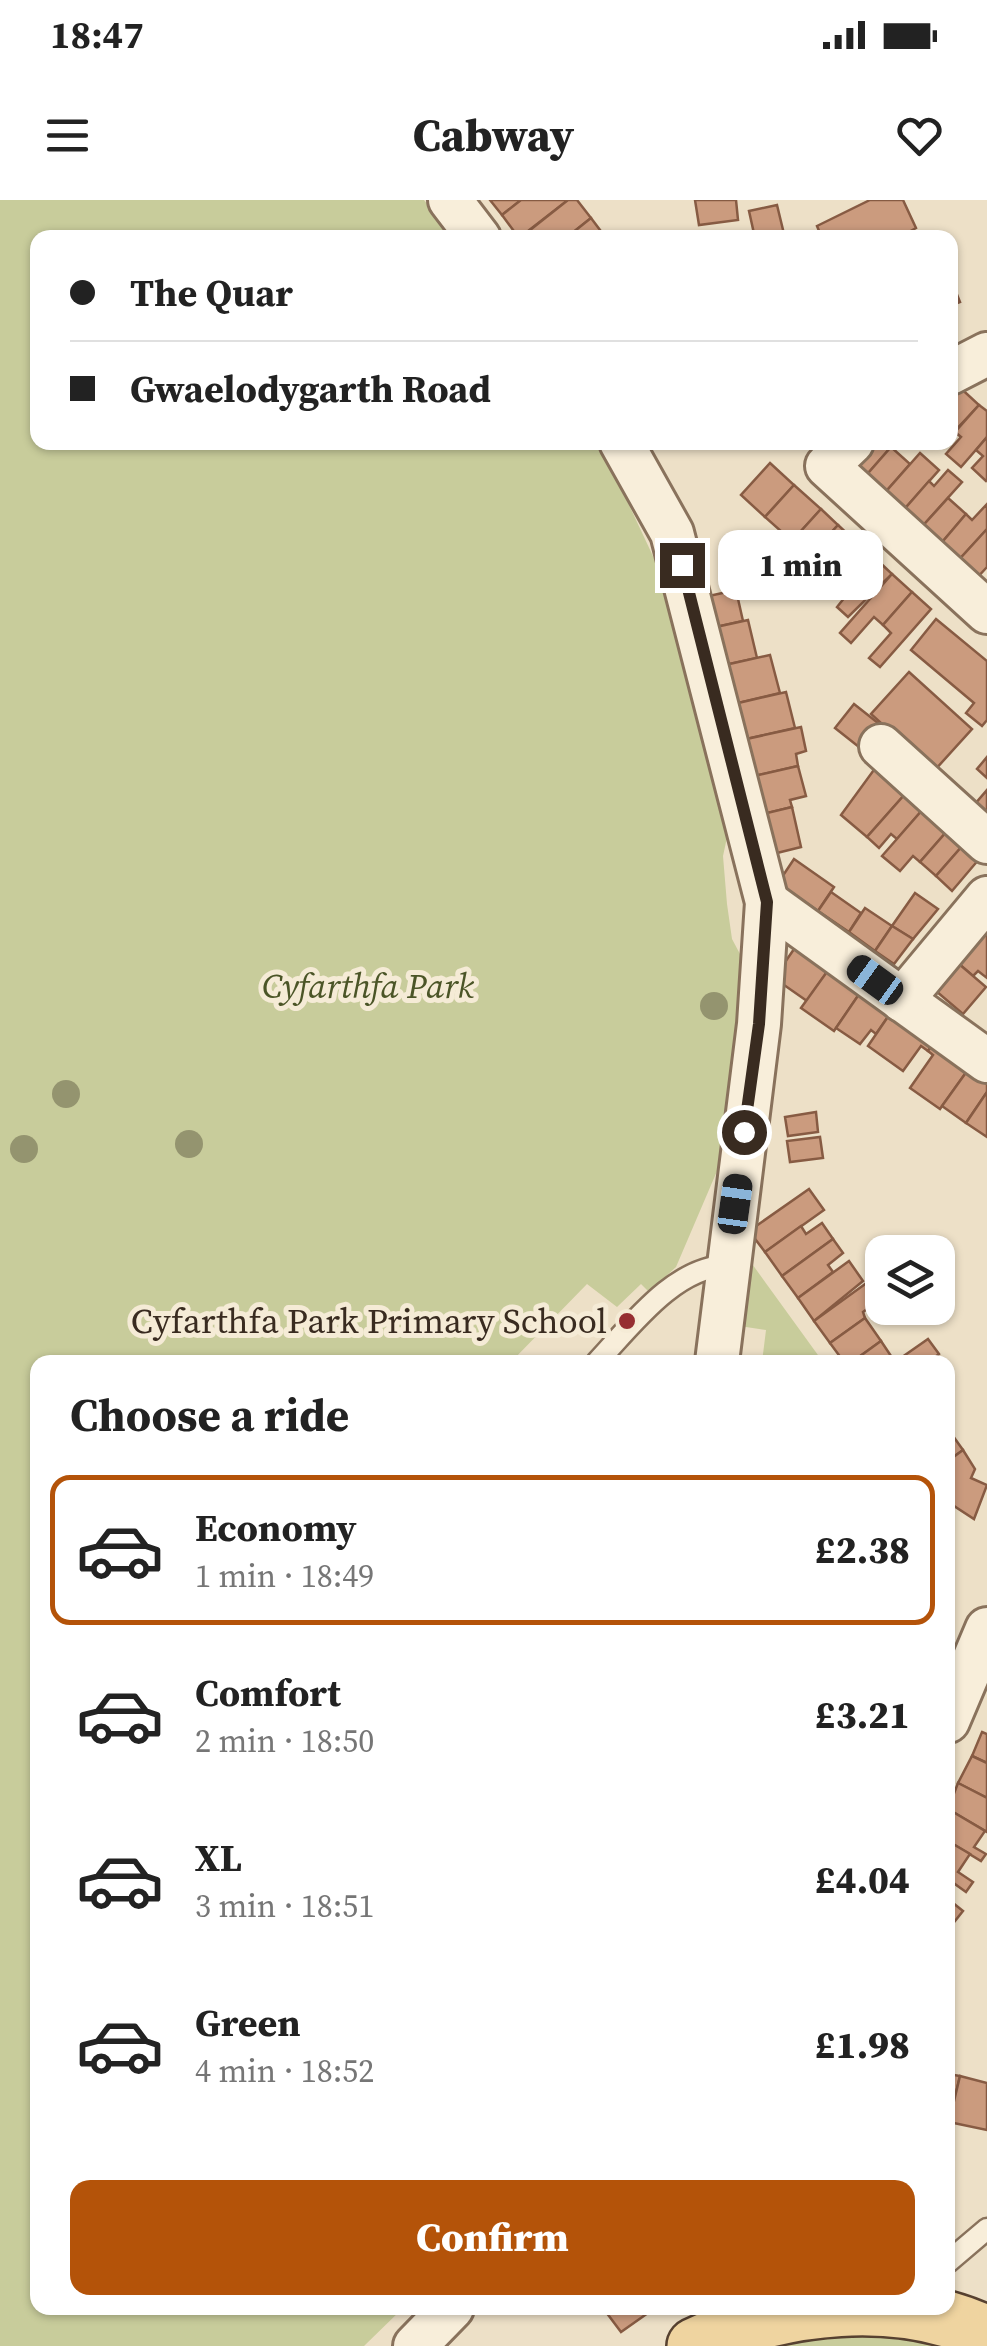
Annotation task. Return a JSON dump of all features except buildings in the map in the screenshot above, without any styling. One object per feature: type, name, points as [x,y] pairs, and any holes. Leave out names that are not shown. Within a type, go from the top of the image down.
[{"type":"main road","points":[[695,2346],[739,2324],[795,2315]]},
{"type":"main road","points":[[930,2315],[987,2334]]},
{"type":"street","points":[[450,200],[473,230]]},
{"type":"street","points":[[958,369],[987,354]]},
{"type":"street","points":[[626,450],[672,532],[767,902],[759,1024],[718,1355]]},
{"type":"street","points":[[844,450],[827,466],[987,612]]},
{"type":"street","points":[[881,746],[987,842]]},
{"type":"street","points":[[902,1000],[987,898]]},
{"type":"street","points":[[767,902],[987,1061]]},
{"type":"street","points":[[955,1704],[987,1628]]},
{"type":"street","points":[[414,2346],[445,2315]]},
{"type":"lane","points":[[603,1355],[656,1301],[706,1266],[727,1266]]},
{"type":"lane","points":[[955,2256],[987,2228]]},
{"type":"green space","name":"Cyfarthfa Park","points":[[0,200],[424,200],[447,230],[30,230],[30,450],[603,450],[674,601],[731,819],[723,856],[727,904],[732,939],[748,969],[729,1143],[676,1267],[649,1292],[641,1284],[617,1307],[587,1284],[518,1355],[30,1355],[30,2315],[396,2315],[364,2346],[0,2346]]},
{"type":"green space","points":[[742,1250],[818,1355],[763,1355],[766,1330],[733,1325]]},
{"type":"green space","points":[[850,2330],[921,2337],[950,2346],[781,2346]]},
{"type":"place","name":"Cyfarthfa Park Primary School","points":[[627,1321]]},
{"type":"route","points":[[682,565],[767,902],[759,1024],[744,1132]]}]
